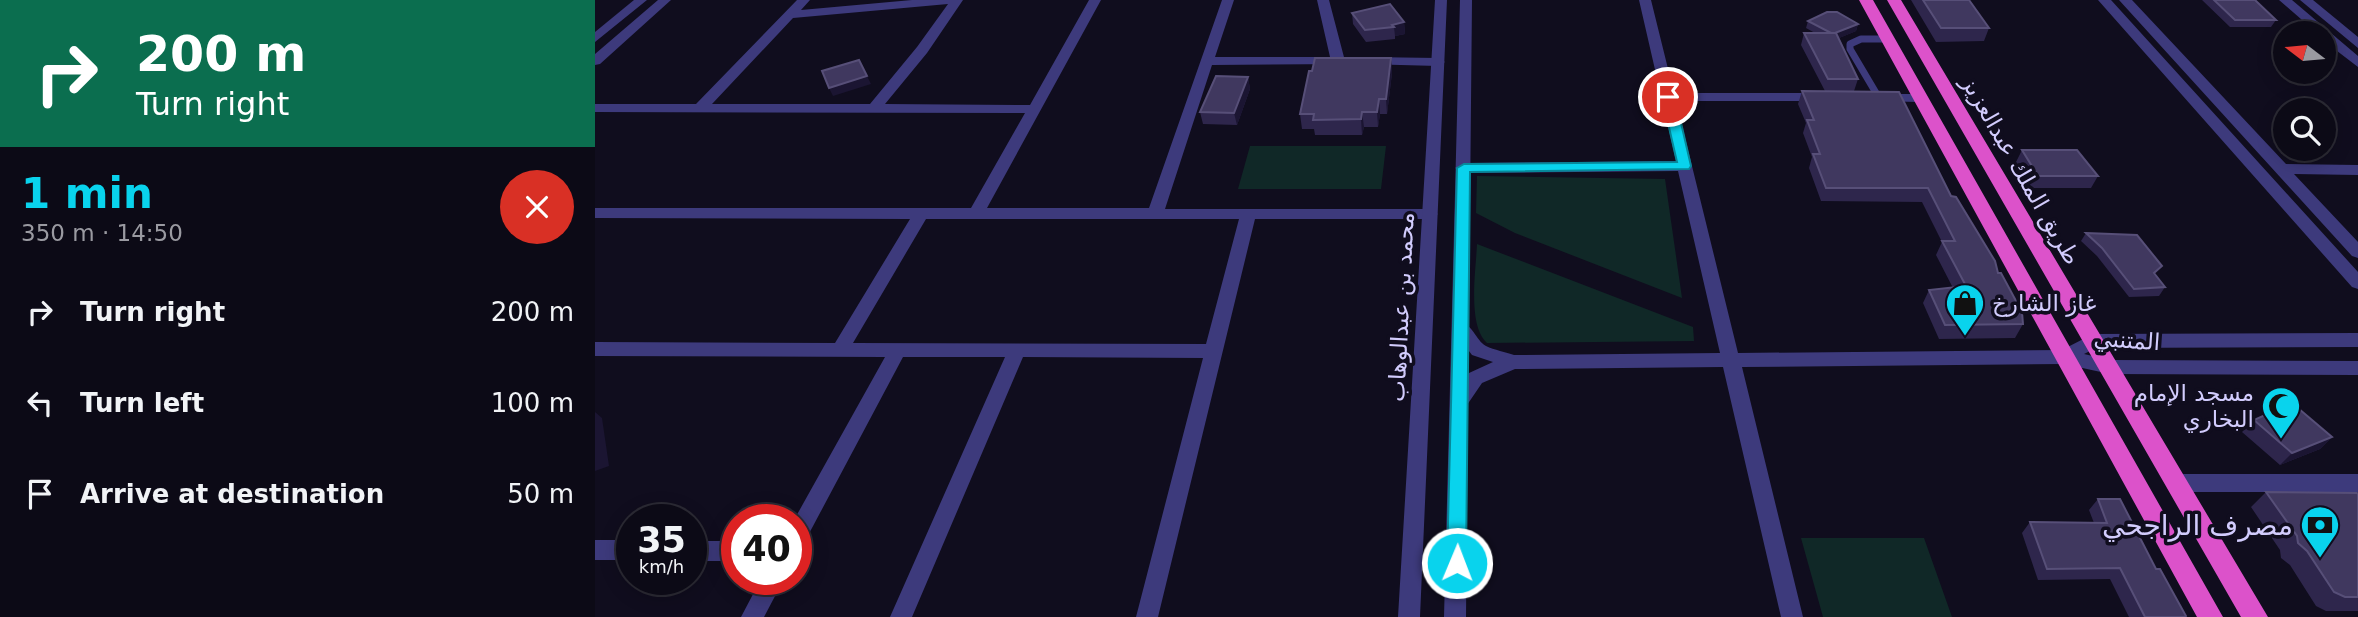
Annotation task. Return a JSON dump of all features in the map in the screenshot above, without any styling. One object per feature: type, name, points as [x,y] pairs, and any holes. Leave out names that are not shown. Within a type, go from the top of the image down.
[{"type":"highway","points":[[1866,0],[2210,617]]},
{"type":"highway","name":"طريق الملك عبدالعزيز","points":[[1894,0],[2255,617]]},
{"type":"street","points":[[595,38],[641,0]]},
{"type":"street","points":[[595,61],[665,0]]},
{"type":"street","points":[[700,108],[804,0]]},
{"type":"street","points":[[790,15],[951,0]]},
{"type":"street","points":[[874,108],[922,50],[957,0]]},
{"type":"street","points":[[976,214],[1095,0]]},
{"type":"street","points":[[1155,214],[1228,0]]},
{"type":"street","points":[[1323,0],[1338,61]]},
{"type":"street","name":"محمد بن عبدالوهاب","points":[[1409,617],[1441,0]]},
{"type":"street","points":[[1455,617],[1466,0]]},
{"type":"street","points":[[1646,0],[1791,617]]},
{"type":"street","points":[[2104,0],[2358,283]]},
{"type":"street","points":[[2125,0],[2358,252]]},
{"type":"street","points":[[2285,0],[2310,21]]},
{"type":"street","points":[[2306,0],[2358,44]]},
{"type":"street","points":[[2336,44],[2358,63]]},
{"type":"street","points":[[1207,61],[1438,62]]},
{"type":"street","points":[[1668,97],[1840,97]]},
{"type":"street","points":[[1873,98],[1919,98]]},
{"type":"street","points":[[595,108],[1034,109]]},
{"type":"street","points":[[1464,168],[1685,166]]},
{"type":"street","points":[[2281,169],[2358,170]]},
{"type":"street","points":[[841,350],[921,214]]},
{"type":"street","points":[[1147,617],[1248,214]]},
{"type":"street","points":[[597,216],[1430,214]]},
{"type":"street","points":[[1461,329],[1478,350],[1514,362],[2064,357]]},
{"type":"street","name":"المتنبي","points":[[2064,357],[2093,341],[2358,340]]},
{"type":"street","points":[[595,349],[1214,351]]},
{"type":"street","points":[[812,507],[898,350]]},
{"type":"street","points":[[901,617],[1017,350]]},
{"type":"street","name":"المتنبي","points":[[2064,357],[2110,368],[2358,368]]},
{"type":"street","points":[[1460,400],[1467,384],[1476,377],[1514,362]]},
{"type":"street","points":[[2177,483],[2358,483]]},
{"type":"street","points":[[595,550],[616,550]]},
{"type":"street","points":[[752,617],[764,595]]},
{"type":"lane","points":[[1873,98],[1850,44],[1861,39],[1887,39]]},
{"type":"green space","points":[[1250,146],[1386,146],[1381,189],[1238,189]]},
{"type":"green space","points":[[1477,176],[1665,179],[1682,298],[1515,233],[1476,213]]},
{"type":"green space","points":[[1477,244],[1693,327],[1694,341],[1487,343],[1481,335],[1475,311]]},
{"type":"green space","points":[[1801,538],[1924,538],[1952,617],[1823,617]]},
{"type":"building","points":[[1923,0],[1969,0],[1989,28],[1941,28]]},
{"type":"building","points":[[2214,0],[2255,0],[2276,20],[2235,20]]},
{"type":"building","points":[[1390,4],[1404,22],[1392,25],[1394,27],[1365,30],[1352,13]]},
{"type":"building","points":[[1827,12],[1837,12],[1858,24],[1831,33],[1808,21]]},
{"type":"building","points":[[1804,33],[1836,33],[1858,79],[1828,79]]},
{"type":"building","points":[[1315,58],[1391,58],[1386,99],[1379,99],[1377,112],[1362,112],[1361,119],[1313,120],[1314,114],[1300,114],[1309,71],[1312,71]]},
{"type":"building","points":[[859,60],[867,76],[829,88],[822,71]]},
{"type":"building","points":[[1216,76],[1248,77],[1234,113],[1200,112]]},
{"type":"building","points":[[1802,91],[1899,92],[1951,196],[1956,197],[1995,261],[1998,273],[2001,273],[2022,312],[2023,324],[1945,325],[1929,290],[1966,286],[1942,241],[1955,241],[1928,188],[1826,188],[1813,154],[1820,154],[1807,120],[1814,120]]},
{"type":"building","points":[[2022,150],[2077,150],[2098,176],[2038,176]]},
{"type":"building","points":[[2086,233],[2137,235],[2162,266],[2154,273],[2165,287],[2134,289],[2102,248]]},
{"type":"building","points":[[2292,403],[2332,437],[2292,453],[2254,420]]},
{"type":"building","points":[[2266,492],[2358,494],[2358,597],[2345,597],[2334,592],[2307,551],[2298,543],[2297,536]]},
{"type":"building","points":[[2098,499],[2120,499],[2156,569],[2160,569],[2185,617],[2145,617],[2120,568],[2047,569],[2030,522],[2107,523]]},
{"type":"place","name":"غاز الشارخ","points":[[1965,337]]},
{"type":"place","name":"مسجد الإمام البخاري","points":[[2281,440]]},
{"type":"place","name":"مصرف الراجحي","points":[[2320,559]]},
{"type":"route","points":[[1457,563],[1464,168],[1685,166],[1668,97]]}]
